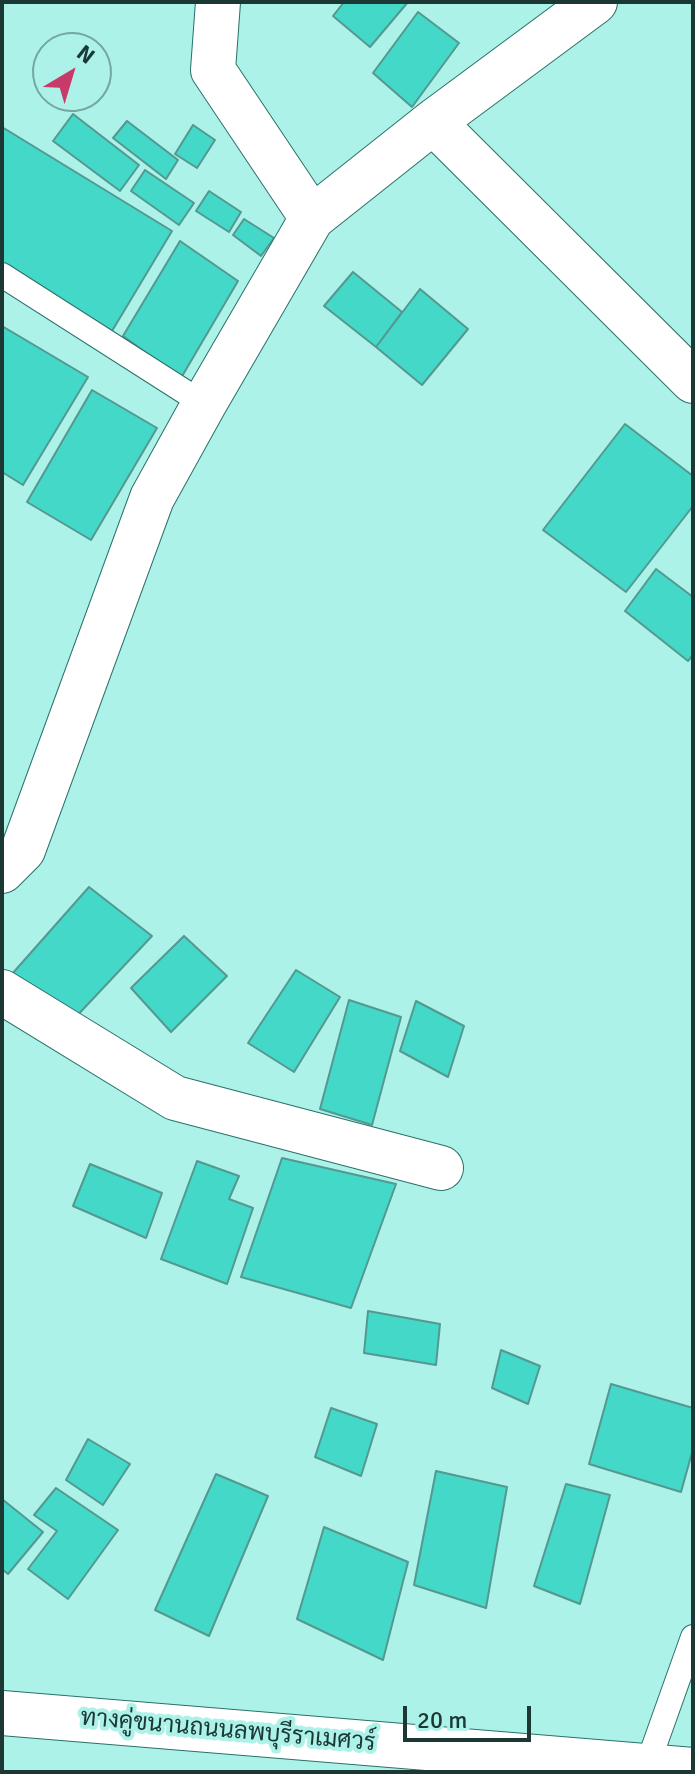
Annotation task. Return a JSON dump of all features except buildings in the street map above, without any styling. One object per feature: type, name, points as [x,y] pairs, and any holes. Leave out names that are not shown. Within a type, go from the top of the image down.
[{"type":"street","points":[[218,2],[213,70],[312,218]]},
{"type":"street","points":[[2,871],[23,850],[152,498],[312,218],[433,122],[595,2]]},
{"type":"street","points":[[433,122],[693,381]]},
{"type":"street","points":[[2,992],[175,1098],[441,1168]]},
{"type":"street","name":"ทางคู่ขนานถนนลพบุรีราเมศวร์","points":[[2,1713],[693,1770]]},
{"type":"lane","points":[[2,275],[204,404]]},
{"type":"lane","points":[[647,1766],[693,1637]]}]
